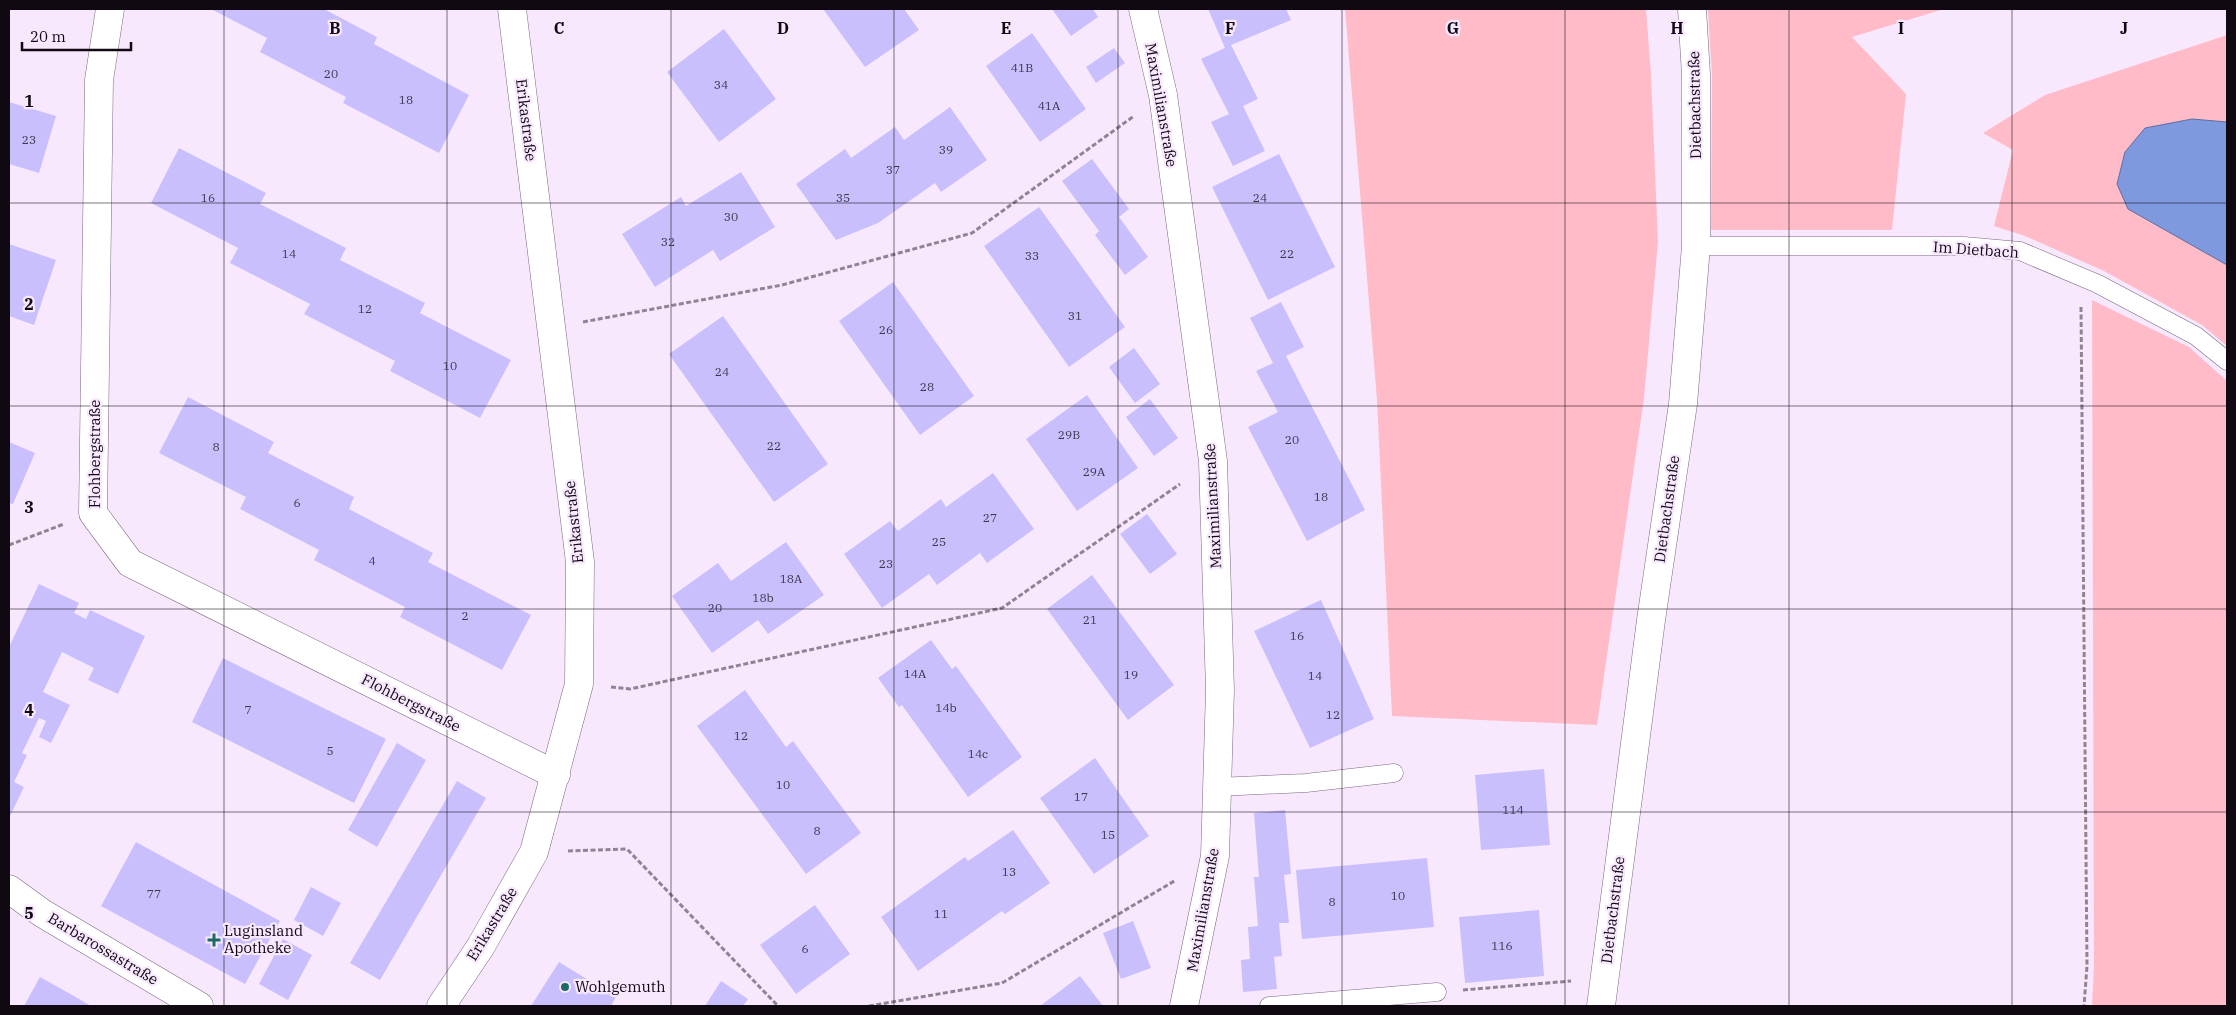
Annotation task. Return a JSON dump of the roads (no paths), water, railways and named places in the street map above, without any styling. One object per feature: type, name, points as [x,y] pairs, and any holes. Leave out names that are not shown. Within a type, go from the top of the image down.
[{"type":"street","name":"Flohbergstraße","points":[[110,9],[99,80],[93,513],[130,563],[556,775]]},
{"type":"street","name":"Erikastraße","points":[[441,1006],[480,946],[534,852],[579,684],[580,562],[512,9]]},
{"type":"street","name":"Maximilianstraße","points":[[1144,9],[1162,96],[1213,461],[1220,690],[1215,856],[1184,1006]]},
{"type":"street","name":"Dietbachstraße","points":[[1601,1006],[1651,620],[1683,404],[1696,246],[1696,75],[1692,9]]},
{"type":"street","name":"Barbarossastraße","points":[[9,889],[42,913],[199,1006]]},
{"type":"lane","name":"Im Dietbach","points":[[1696,246],[1964,246],[2020,251],[2080,276],[2196,336],[2227,361]]},
{"type":"lane","points":[[1217,788],[1306,783],[1394,773]]},
{"type":"lane","points":[[1269,1006],[1437,992]]},
{"type":"water","points":[[2192,119],[2227,122],[2227,265],[2128,209],[2117,184],[2125,152],[2145,128]]},
{"type":"place","name":"Luginsland Apotheke","points":[[214,940]]},
{"type":"place","name":"Wohlgemuth","points":[[565,987]]}]
